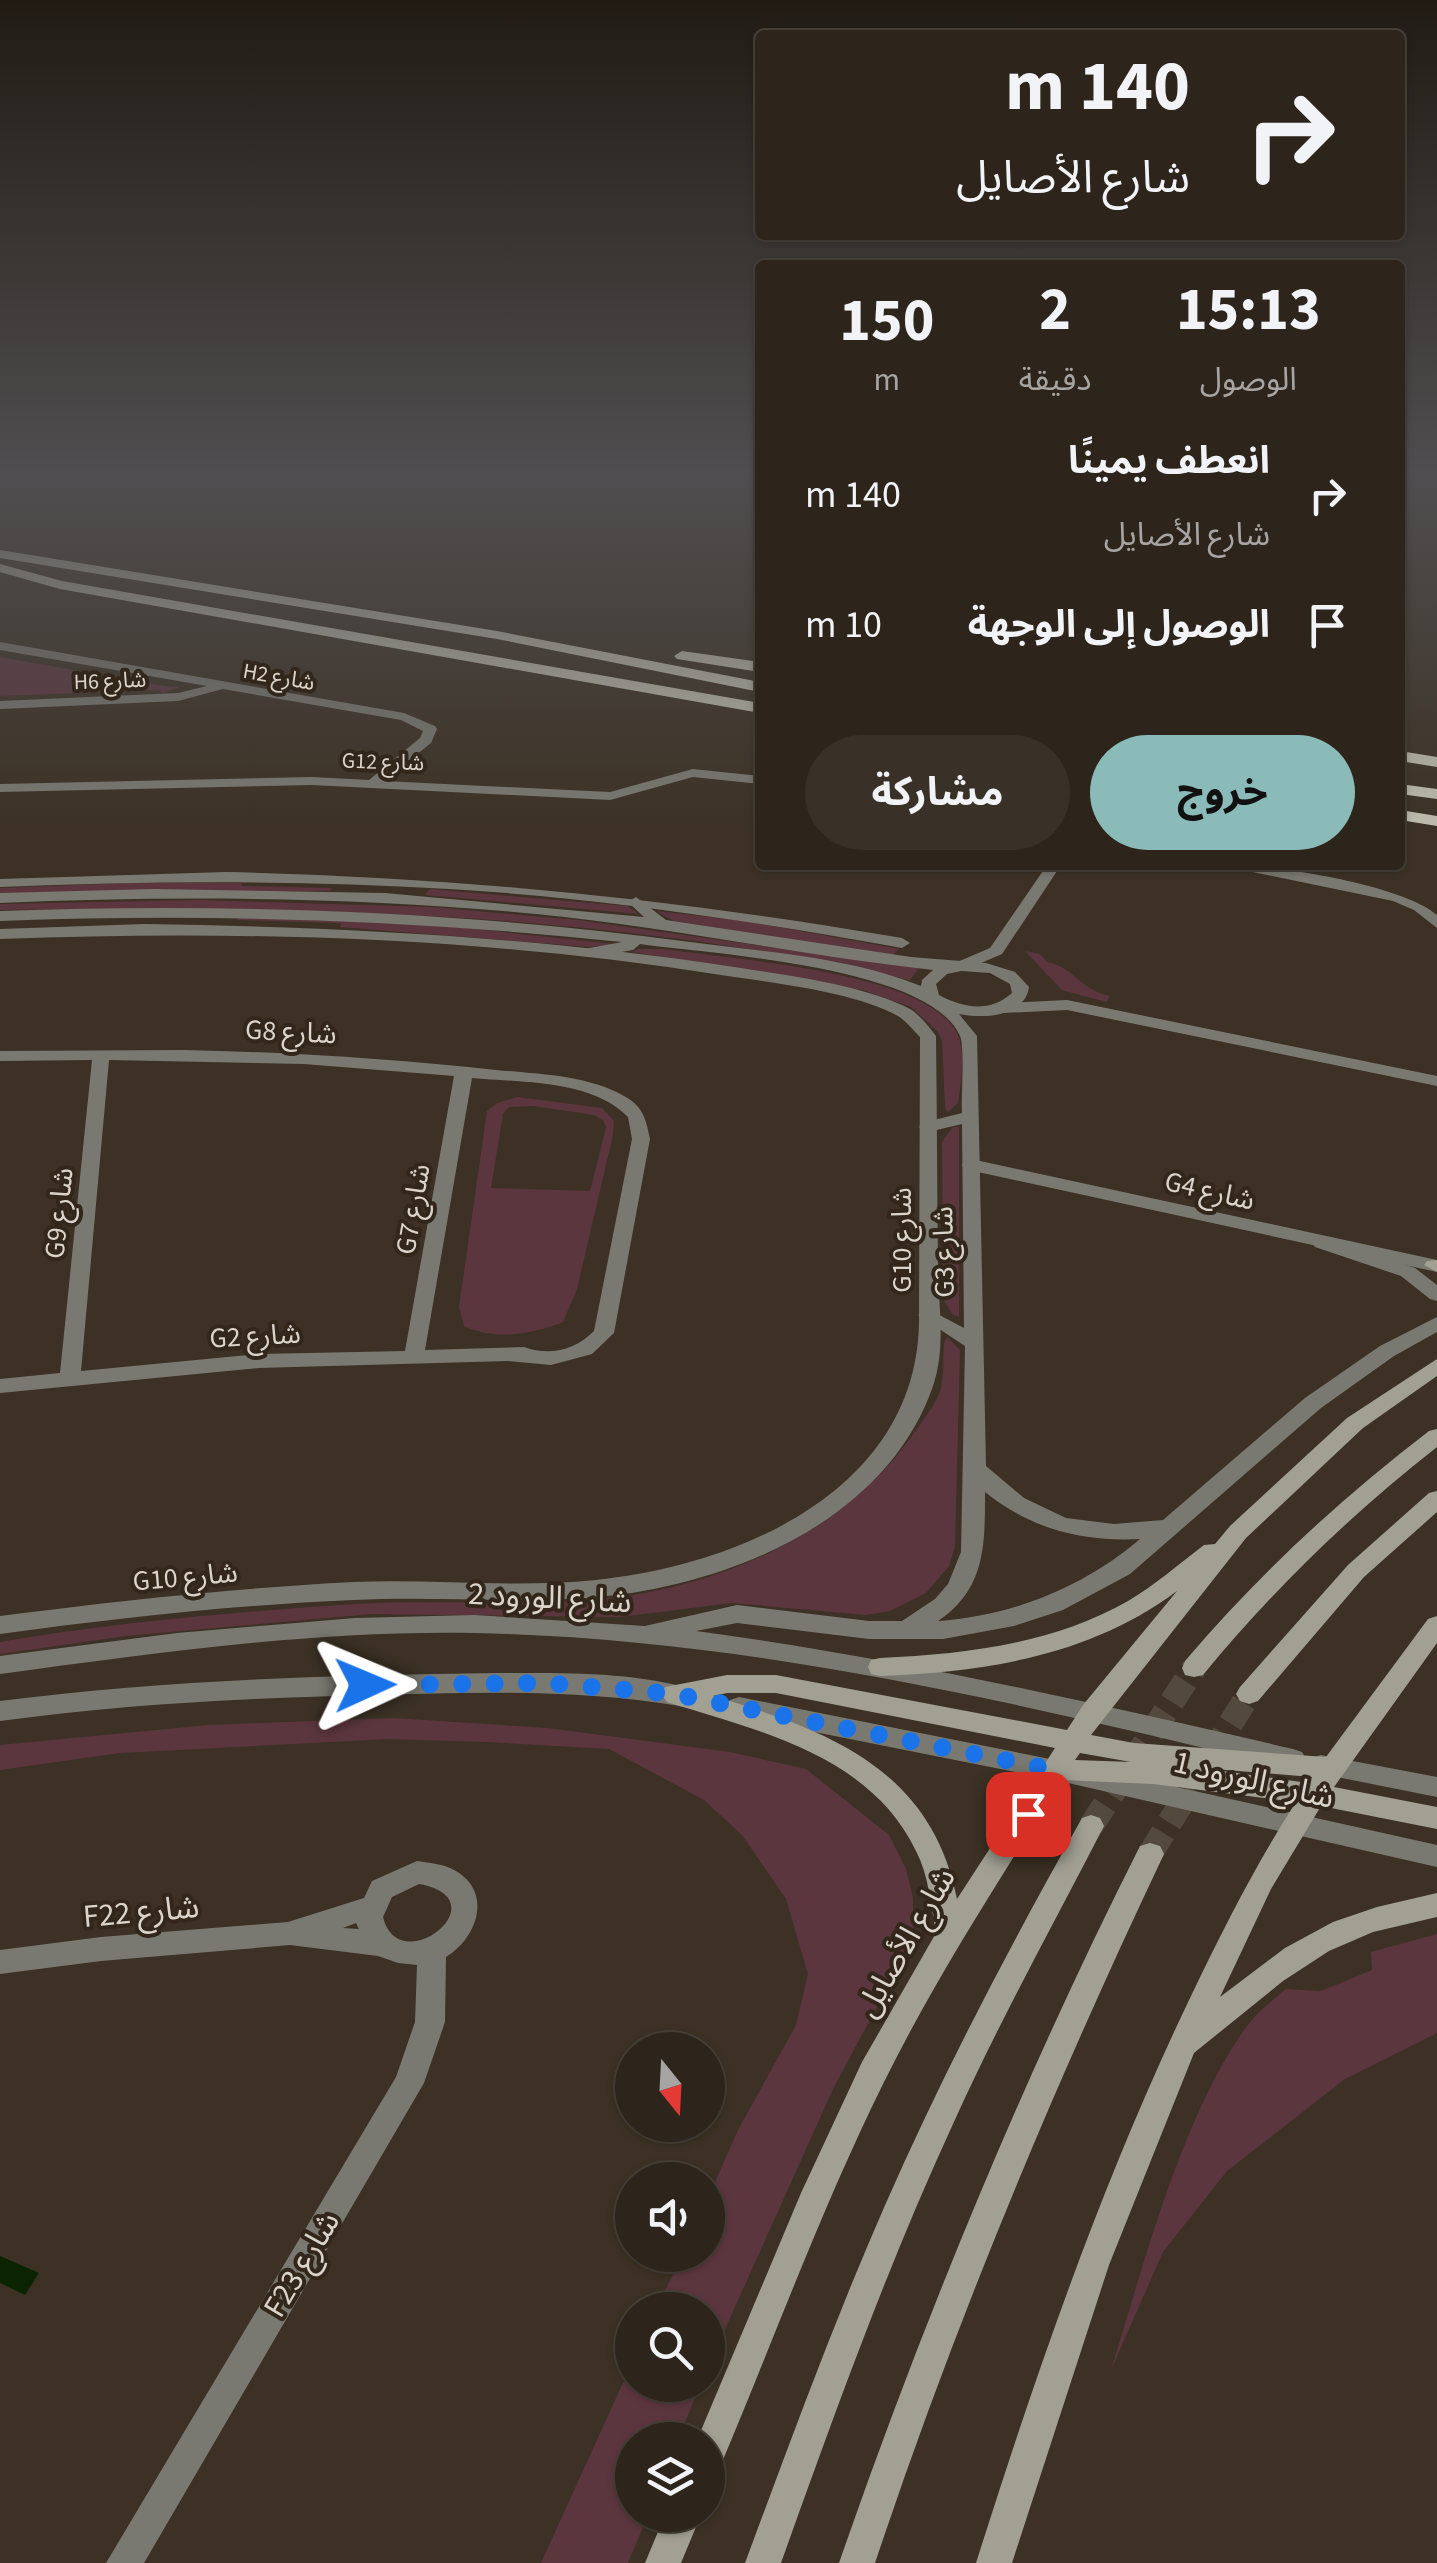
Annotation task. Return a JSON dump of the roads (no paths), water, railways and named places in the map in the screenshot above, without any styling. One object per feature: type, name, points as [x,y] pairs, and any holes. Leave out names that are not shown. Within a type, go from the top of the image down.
[{"type":"main road","points":[[109,594],[755,707]]},
{"type":"main road","points":[[152,594],[755,695]]},
{"type":"main road","points":[[249,594],[755,686]]},
{"type":"main road","points":[[346,609],[434,616],[755,667]]},
{"type":"main road","points":[[1405,757],[1437,762]]},
{"type":"main road","points":[[1405,790],[1437,794]]},
{"type":"main road","points":[[1405,799],[1437,804]]},
{"type":"main road","points":[[1405,816],[1437,821]]},
{"type":"main road","name":"شارع الأصايل","points":[[721,2422],[812,2204],[873,2072],[950,1934],[1092,1712],[1238,1532],[1355,1423],[1437,1366]]},
{"type":"main road","points":[[1194,1668],[1256,1594],[1308,1542],[1437,1436]]},
{"type":"main road","points":[[1249,1694],[1356,1571],[1437,1500]]},
{"type":"main road","points":[[880,1667],[984,1660],[1089,1630],[1138,1606],[1238,1532]]},
{"type":"main road","points":[[994,2563],[1057,2358],[1118,2193],[1179,2050],[1267,1872],[1315,1792],[1437,1625]]},
{"type":"main road","points":[[674,1694],[727,1684],[776,1684],[1072,1743],[1197,1760],[1331,1768]]},
{"type":"main road","points":[[674,1694],[827,1745],[887,1788],[928,1846],[941,1883],[950,1934]]},
{"type":"main road","points":[[1055,1770],[1181,1774],[1315,1792],[1437,1818]]},
{"type":"main road","points":[[763,2563],[848,2335],[934,2132],[996,2000],[1091,1826]]},
{"type":"main road","points":[[857,2563],[938,2336],[1013,2149],[1150,1854]]},
{"type":"main road","points":[[1179,2050],[1274,1969],[1319,1942],[1368,1922],[1437,1905]]},
{"type":"main road","points":[[663,2563],[675,2532]]},
{"type":"street","name":"H2 شارع","points":[[0,646],[404,717],[430,728],[431,736],[373,783]]},
{"type":"street","name":"H6 شارع","points":[[0,705],[178,697],[220,686]]},
{"type":"street","name":"G12 شارع","points":[[0,788],[196,781],[373,783],[610,796],[639,792],[672,778],[697,773],[755,779]]},
{"type":"street","points":[[996,951],[1020,995],[969,1036],[936,1000],[928,983],[941,971],[996,951],[1051,870]]},
{"type":"street","points":[[1267,870],[1406,893],[1437,912]]},
{"type":"street","points":[[0,882],[194,877],[324,879],[497,889],[760,918],[902,943]]},
{"type":"street","points":[[1338,882],[1409,901],[1437,923]]},
{"type":"street","points":[[0,898],[176,893],[487,905],[661,924],[957,967],[981,966],[1066,1005]]},
{"type":"street","points":[[636,902],[661,924]]},
{"type":"street","points":[[0,916],[143,912],[341,914],[653,941],[858,974],[902,984],[968,1011],[1066,1005],[1437,1081]]},
{"type":"street","name":"G10 شارع","points":[[0,934],[145,929],[320,931],[590,952],[778,979],[896,1008],[916,1021],[928,1036],[926,1366],[914,1407],[870,1472],[834,1504],[789,1532],[681,1574],[625,1585],[273,1596],[0,1626]]},
{"type":"street","points":[[590,952],[653,941]]},
{"type":"street","name":"G3 شارع","points":[[905,1631],[944,1604],[968,1571],[973,1552],[969,1036]]},
{"type":"street","name":"G9 شارع","points":[[70,1376],[101,1055]]},
{"type":"street","name":"G8 شارع","points":[[0,1056],[284,1057],[464,1071],[578,1087]]},
{"type":"street","name":"G7 شارع","points":[[414,1356],[464,1071]]},
{"type":"street","name":"G2 شارع","points":[[0,1386],[70,1376],[258,1362],[414,1356],[552,1360],[584,1351],[604,1333],[641,1139],[637,1116],[628,1106],[578,1087]]},
{"type":"street","points":[[928,1128],[970,1117]]},
{"type":"street","name":"G4 شارع","points":[[971,1164],[1436,1266]]},
{"type":"street","points":[[1322,1243],[1408,1272],[1437,1295]]},
{"type":"street","points":[[928,1315],[974,1342]]},
{"type":"street","points":[[640,1634],[738,1614],[905,1631],[979,1625],[1054,1604],[1122,1568],[1313,1403],[1388,1351],[1437,1323]]},
{"type":"street","points":[[975,1468],[993,1490],[1050,1522],[1111,1534],[1170,1527]]},
{"type":"street","name":"شارع الورود 2","points":[[0,1665],[126,1648],[388,1626],[506,1625],[640,1634],[880,1667],[1092,1712]]},
{"type":"street","points":[[0,1710],[217,1691],[482,1682],[610,1687],[674,1694],[1055,1770]]},
{"type":"street","name":"شارع الورود 1","points":[[1092,1712],[1331,1768],[1437,1787]]},
{"type":"street","name":"شارع الورود 1","points":[[1055,1770],[1437,1856]]},
{"type":"street","name":"F22 شارع","points":[[0,1962],[101,1949],[288,1934],[383,1944],[405,1953],[432,1950],[445,1944],[462,1924],[466,1902],[454,1882],[431,1872],[404,1875],[382,1889],[370,1907],[288,1934]]},
{"type":"street","points":[[370,1907],[370,1926],[383,1944]]},
{"type":"street","name":"F23 شارع","points":[[124,2563],[409,2083],[430,2022],[432,1950]]},
{"type":"tunnel","points":[[1091,1826],[1194,1668]]},
{"type":"tunnel","points":[[1211,1755],[1249,1694]]},
{"type":"tunnel","points":[[1150,1854],[1191,1788]]}]
